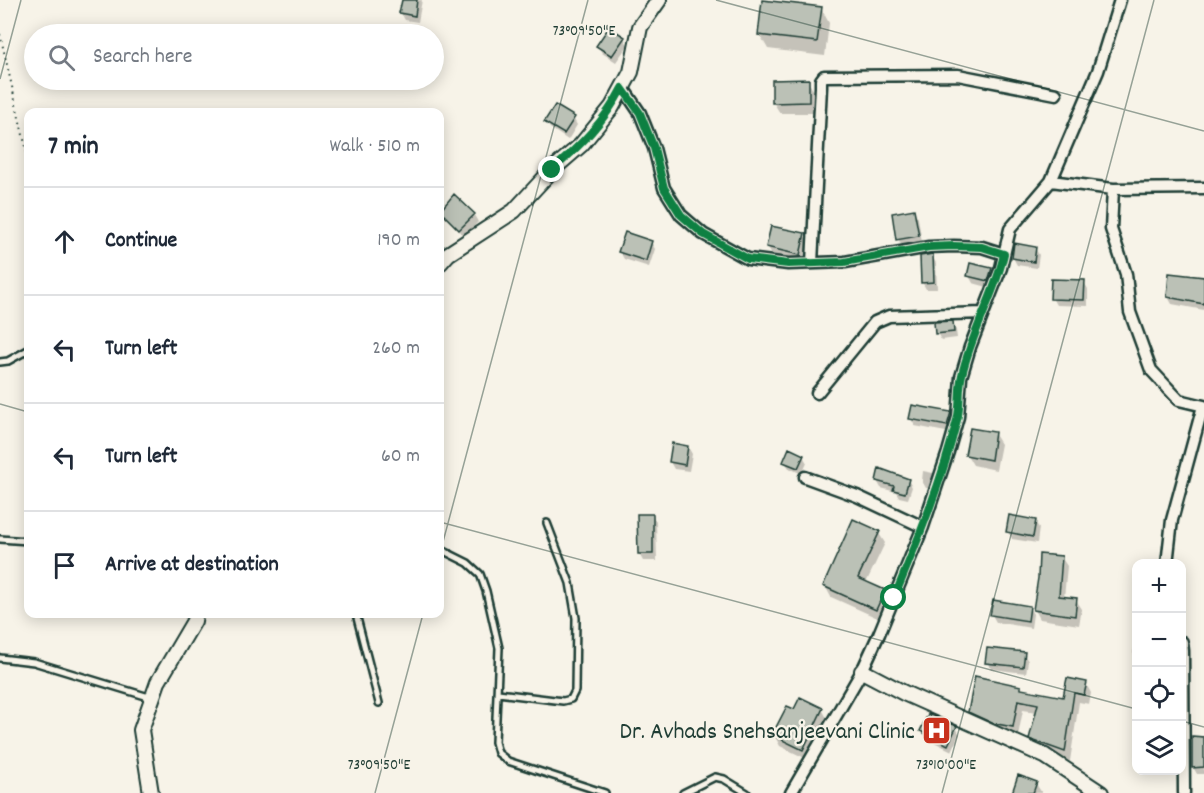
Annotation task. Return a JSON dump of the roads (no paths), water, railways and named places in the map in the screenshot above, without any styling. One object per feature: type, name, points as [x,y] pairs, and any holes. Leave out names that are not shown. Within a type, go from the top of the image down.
[{"type":"street","points":[[791,793],[862,671],[923,527],[956,426],[961,377],[1001,268],[1010,229],[1051,181],[1098,71],[1120,0]]},
{"type":"street","points":[[444,258],[514,211],[552,170],[581,145],[612,107],[631,72],[640,27],[656,1]]},
{"type":"street","points":[[812,263],[820,87],[824,76],[958,75],[1056,94]]},
{"type":"street","points":[[622,88],[640,113],[654,148],[664,188],[681,215],[703,234],[748,259],[788,264],[844,262],[929,247],[954,246],[982,247],[1004,254]]},
{"type":"street","points":[[1051,181],[1113,189],[1204,188]]},
{"type":"street","points":[[1113,189],[1111,229],[1126,274],[1130,312],[1151,370],[1179,400],[1204,406],[1172,520],[1168,559]]},
{"type":"street","points":[[817,393],[875,322],[889,316],[983,314]]},
{"type":"street","points":[[805,477],[857,496],[923,527]]},
{"type":"street","points":[[151,793],[141,730],[158,682],[194,618]]},
{"type":"street","points":[[1183,667],[1184,793]]},
{"type":"street","points":[[862,671],[904,693],[1045,756],[1101,793]]},
{"type":"lane","points":[[0,362],[8,361],[24,352]]},
{"type":"lane","points":[[498,693],[563,700],[572,699],[575,692],[576,618],[570,584],[547,523]]},
{"type":"lane","points":[[0,539],[24,541]]},
{"type":"lane","points":[[444,551],[468,563],[480,574],[486,591],[499,648],[495,742],[498,753],[508,761],[605,793]]},
{"type":"lane","points":[[357,618],[379,703]]},
{"type":"lane","points":[[0,658],[34,662],[152,699]]},
{"type":"lane","points":[[682,793],[715,777],[724,779],[747,793]]},
{"type":"place","name":"Dr. Avhads Snehsanjeevani Clinic","points":[[936,730]]}]
